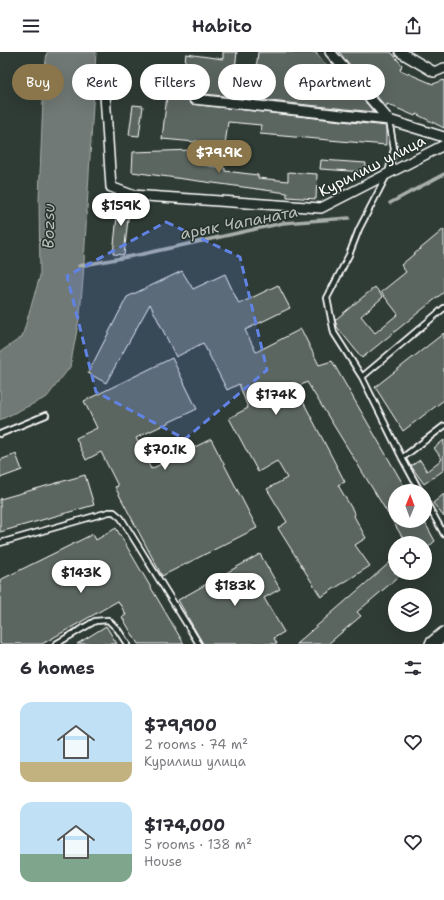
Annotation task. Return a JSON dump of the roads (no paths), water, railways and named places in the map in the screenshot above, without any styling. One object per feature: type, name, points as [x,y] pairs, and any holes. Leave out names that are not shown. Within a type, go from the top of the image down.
[{"type":"main road","points":[[432,644],[444,634]]},
{"type":"street","points":[[330,52],[389,120]]},
{"type":"street","points":[[400,52],[434,72],[444,68]]},
{"type":"street","name":"Курилиш улица","points":[[105,100],[111,187],[132,195],[321,208],[444,145]]},
{"type":"street","name":"Курилиш улица","points":[[203,100],[389,120],[444,137]]},
{"type":"lane","points":[[389,120],[394,149],[388,173],[376,193],[327,298],[334,333],[362,377],[416,484]]},
{"type":"lane","points":[[362,377],[444,308]]},
{"type":"lane","points":[[0,434],[46,415]]},
{"type":"lane","points":[[402,458],[444,426]]},
{"type":"lane","points":[[0,543],[109,512],[114,512],[121,518],[199,644]]},
{"type":"lane","points":[[432,513],[444,534]]},
{"type":"lane","points":[[56,644],[95,621],[108,620],[118,630],[127,644]]},
{"type":"water","name":"Bozsu","points":[[47,52],[96,52],[95,64],[72,64],[72,100],[93,100],[80,314],[70,367],[47,397],[0,420],[0,352],[22,337],[40,276],[39,199],[43,100],[64,100],[64,64],[45,64]]},
{"type":"waterway","name":"арык Чапаната","points":[[390,203],[444,174]]},
{"type":"waterway","name":"арык Чапаната","points":[[79,266],[143,254],[283,223],[349,218]]}]
